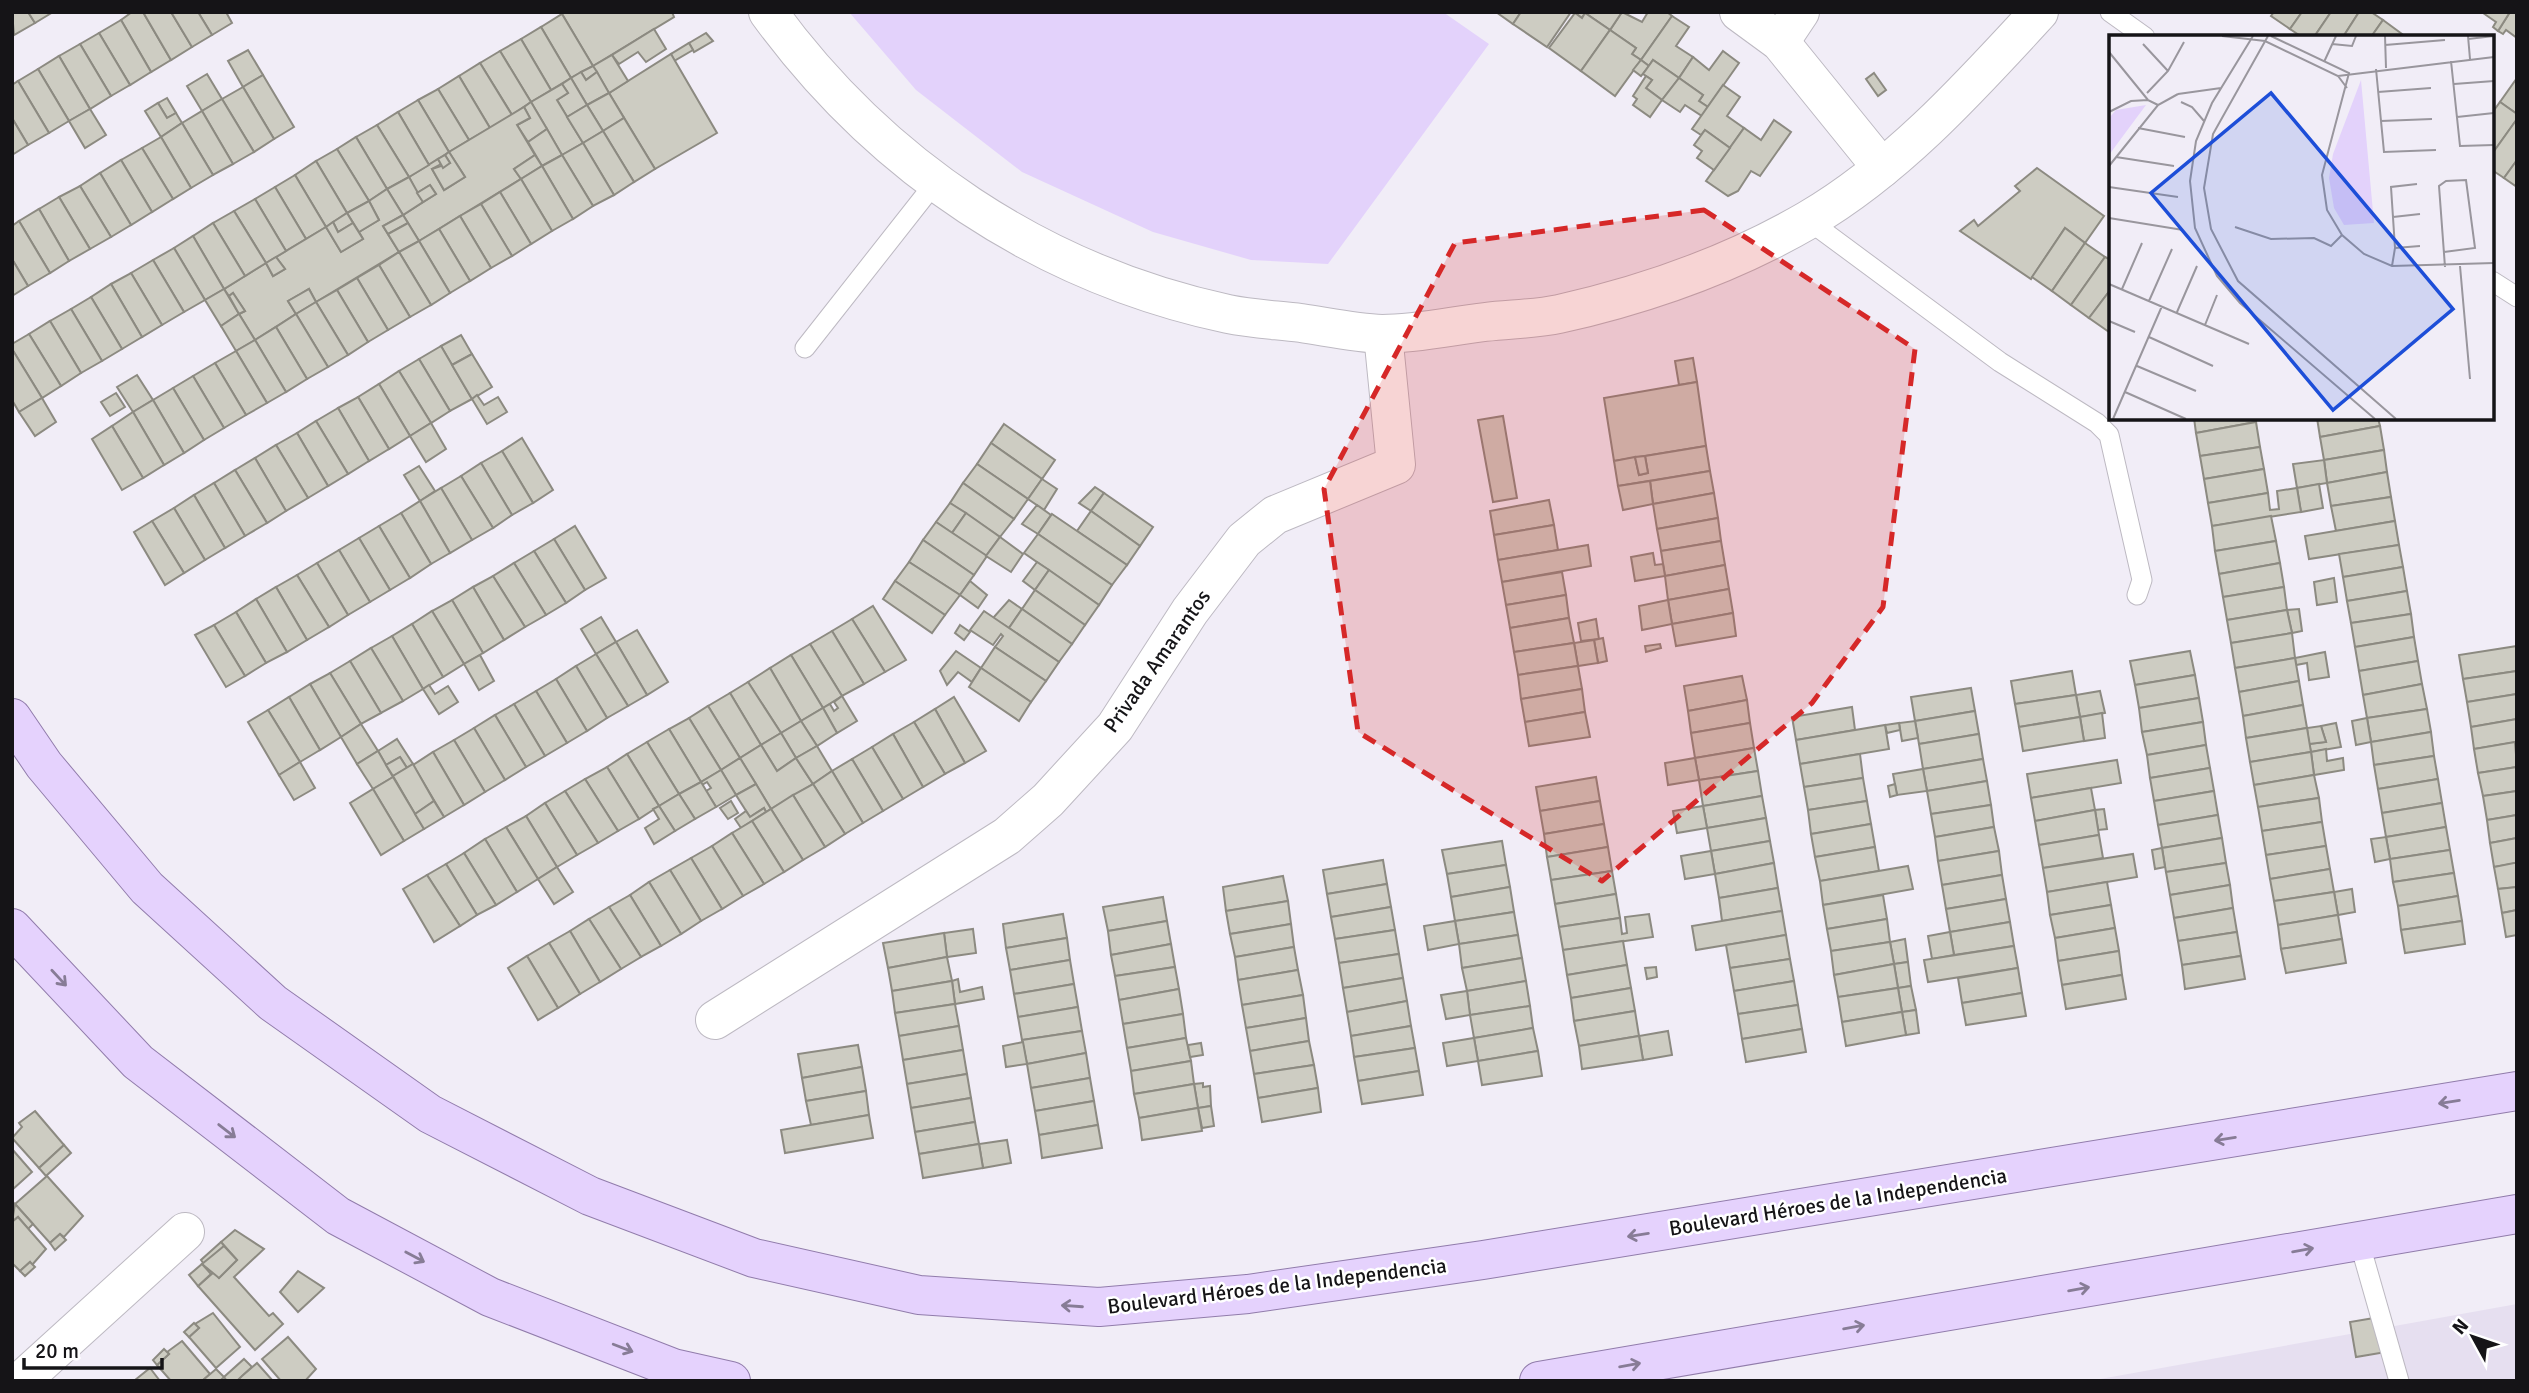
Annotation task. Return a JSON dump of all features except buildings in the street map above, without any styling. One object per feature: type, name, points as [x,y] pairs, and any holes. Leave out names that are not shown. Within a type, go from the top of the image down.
[{"type":"main road","name":"Boulevard Héroes de la Independencia","points":[[12,718],[44,765],[147,888],[273,1003],[430,1114],[590,1196],[754,1258],[919,1295],[1099,1307],[1248,1294],[1483,1261],[2517,1091]]},
{"type":"main road","points":[[12,928],[138,1062],[338,1216],[490,1297],[673,1368],[731,1381]]},
{"type":"main road","points":[[1539,1381],[2517,1214]]},
{"type":"street","points":[[768,12],[789,41],[861,123],[934,184],[1028,241],[1129,287],[1229,314],[1383,334],[1557,314],[1618,298],[1713,266],[1808,220],[1882,168],[1982,74],[2039,12]]},
{"type":"street","points":[[1739,12],[1790,27],[1882,168]]},
{"type":"street","name":"Privada Amarantos","points":[[716,1020],[1007,836],[1048,800],[1115,727],[1190,611],[1244,540],[1275,515],[1396,465],[1383,334]]},
{"type":"street","points":[[21,1381],[185,1232]]},
{"type":"lane","points":[[2110,12],[2142,35]]},
{"type":"lane","points":[[805,348],[934,184]]},
{"type":"lane","points":[[1808,220],[2000,362],[2097,423],[2109,435],[2142,580],[2137,595]]},
{"type":"lane","points":[[2494,282],[2517,297]]},
{"type":"lane","points":[[2359,1241],[2399,1381]]},
{"type":"highlighted area","points":[[1704,210],[1915,349],[1883,607],[1812,703],[1602,881],[1358,732],[1324,489],[1455,243]]},
{"type":"shaded area","points":[[849,12],[1443,12],[1489,44],[1328,264],[1251,260],[1153,232],[1022,172],[916,90]]},
{"type":"shaded area","points":[[2517,1304],[2517,1381],[2089,1381]]}]
